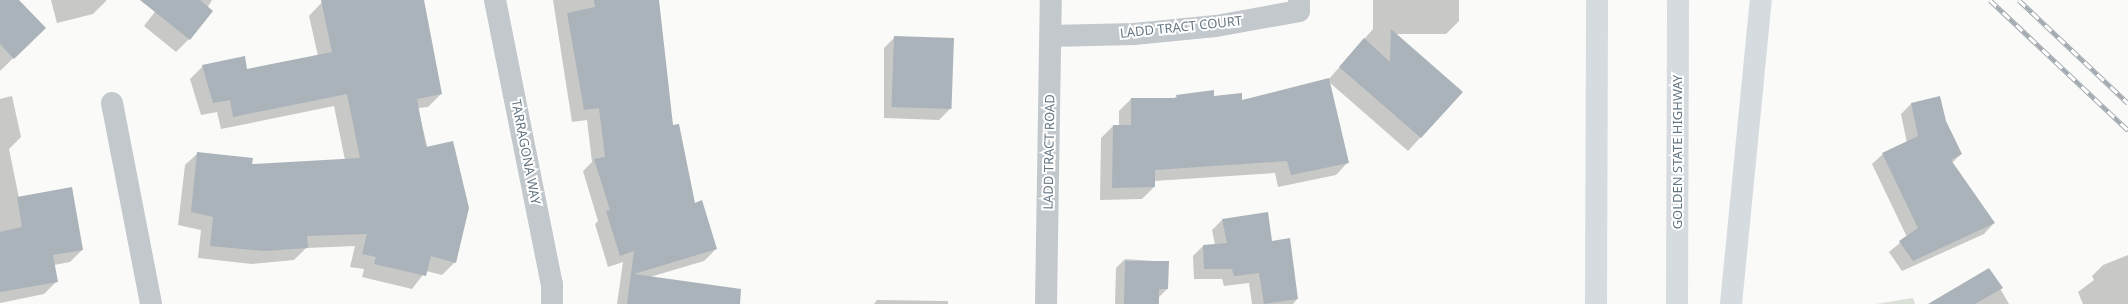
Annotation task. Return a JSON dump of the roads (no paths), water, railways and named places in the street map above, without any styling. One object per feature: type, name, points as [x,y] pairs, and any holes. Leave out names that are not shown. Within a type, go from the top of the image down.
[{"type":"highway","points":[[1589,0],[1597,100]]},
{"type":"highway","points":[[1596,304],[1597,0]]},
{"type":"highway","name":"GOLDEN STATE HIGHWAY","points":[[1676,304],[1678,0]]},
{"type":"highway","points":[[1731,304],[1761,0]]},
{"type":"street","name":"TARRAGONA WAY","points":[[495,0],[552,284],[552,304]]},
{"type":"street","name":"LADD TRACT ROAD","points":[[1046,304],[1051,0]]},
{"type":"street","name":"LADD TRACT COURT","points":[[1051,36],[1134,34],[1216,26],[1299,11],[1299,0]]},
{"type":"street","points":[[112,103],[151,304]]},
{"type":"railway","points":[[1990,0],[2128,130]]},
{"type":"railway","points":[[2019,0],[2128,103]]}]
